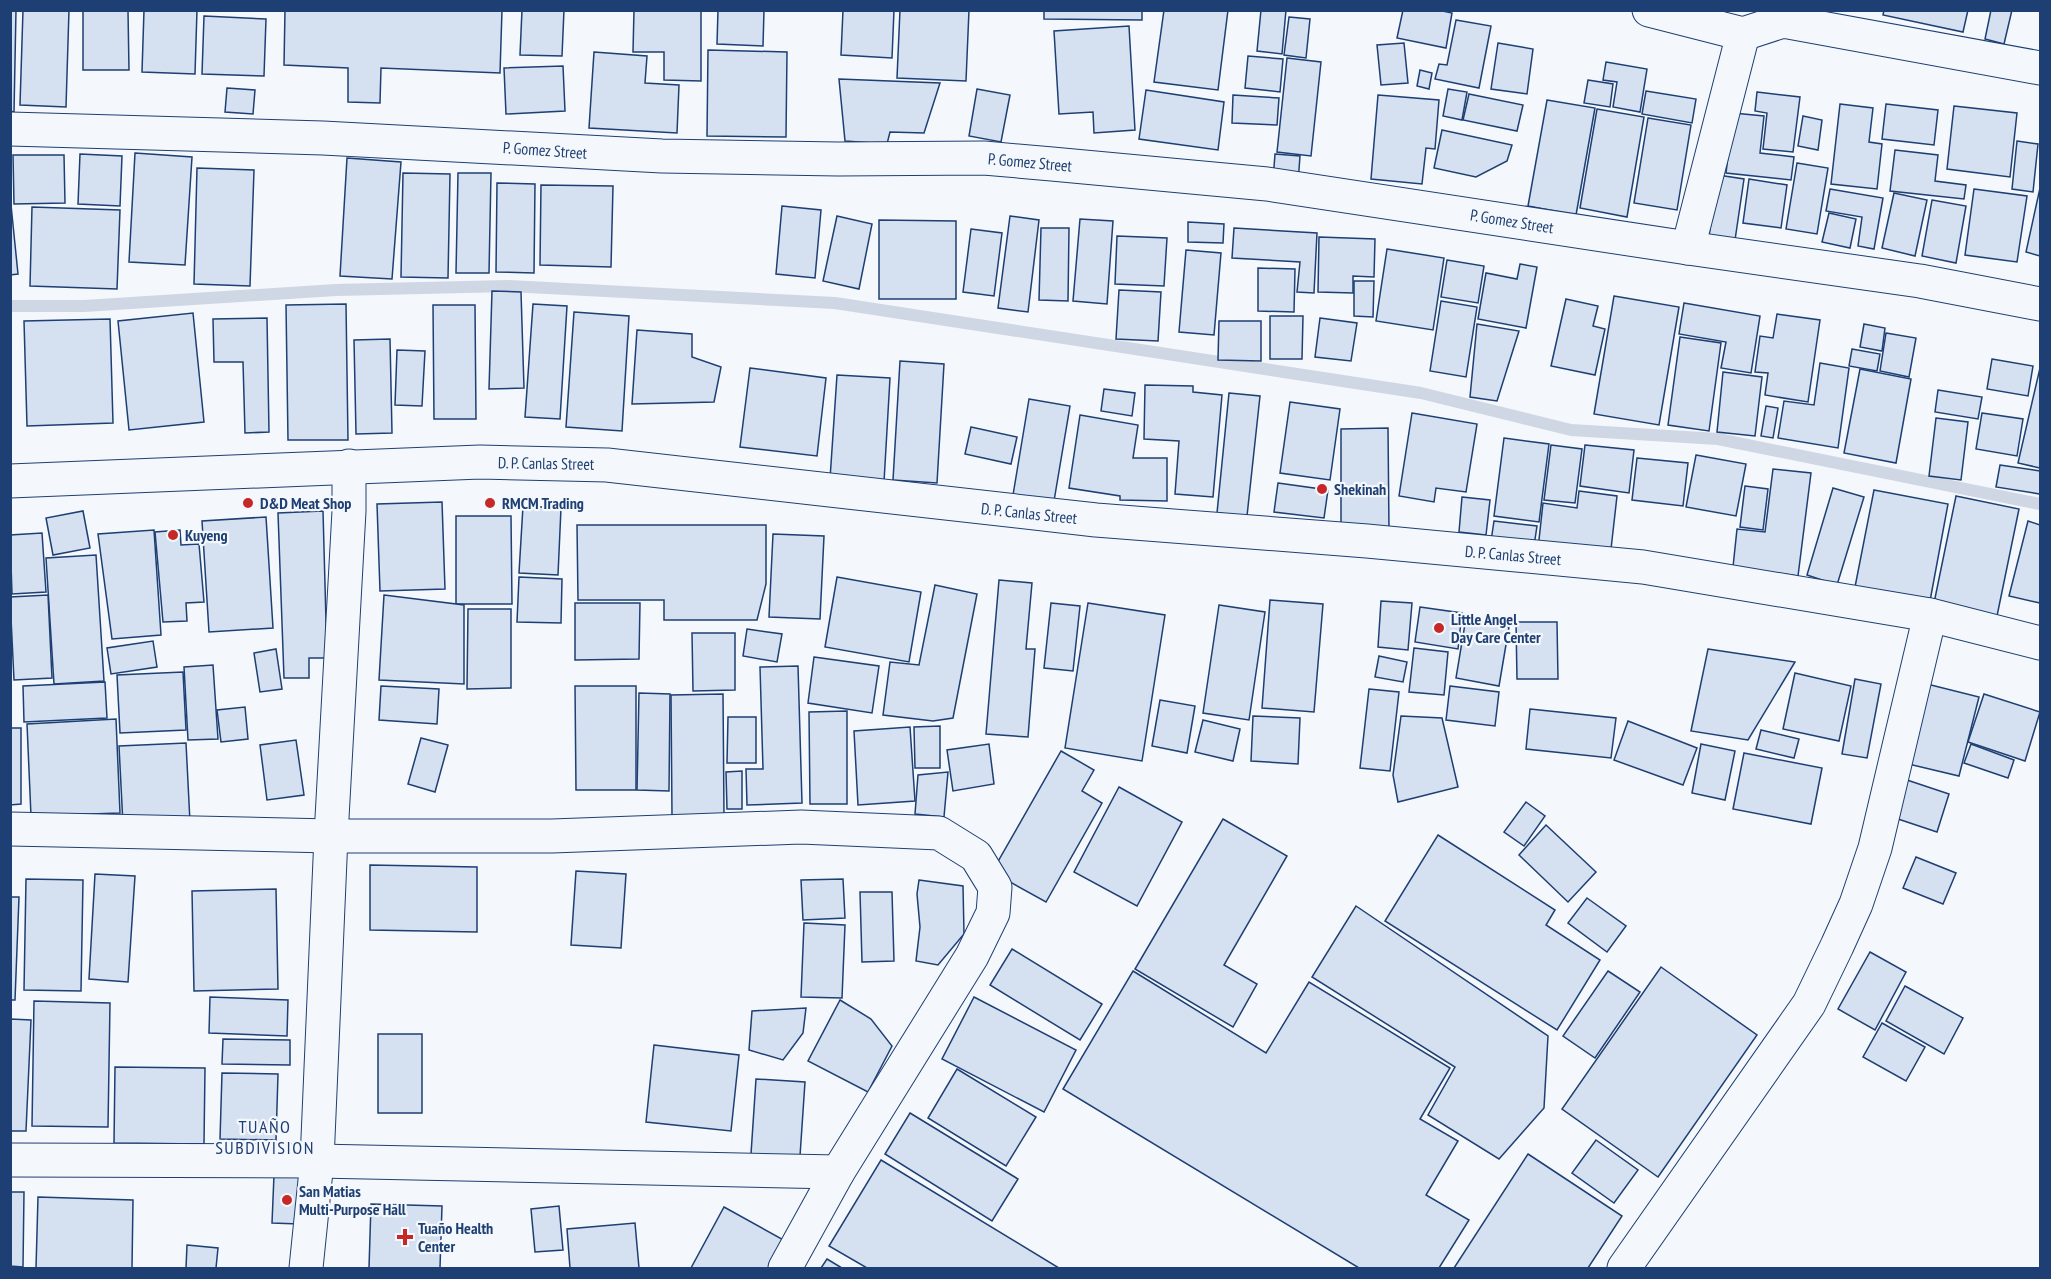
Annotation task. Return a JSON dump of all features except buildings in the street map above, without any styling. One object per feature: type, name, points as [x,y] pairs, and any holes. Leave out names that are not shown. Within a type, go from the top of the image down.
[{"type":"street","points":[[1649,10],[1743,34],[1784,16],[2040,68]]},
{"type":"street","points":[[1688,248],[1743,34]]},
{"type":"street","name":"P. Gomez Street","points":[[10,129],[323,138],[662,156],[837,159],[984,158],[1267,184],[1920,281],[2040,304]]},
{"type":"street","name":"D. P. Canlas Street","points":[[10,481],[480,462],[607,465],[1096,520],[1367,541],[1643,567],[1930,615],[2040,644]]},
{"type":"street","points":[[306,1269],[317,1161],[331,836],[349,511],[349,466]]},
{"type":"street","points":[[1624,1269],[1809,1004],[1838,946],[1856,904],[1875,849],[1930,615]]},
{"type":"street","points":[[10,829],[331,836],[552,836],[801,828],[939,833],[976,856],[994,887],[993,913],[972,956],[838,1172],[785,1269]]},
{"type":"street","points":[[10,1160],[317,1161],[838,1172]]},
{"type":"waterway","points":[[10,306],[84,306],[336,290],[509,286],[835,303],[1421,393],[1571,430],[1718,439],[2040,504]]},
{"type":"place","name":"Shekinah","points":[[1322,489]]},
{"type":"place","name":"D&D Meat Shop","points":[[248,503]]},
{"type":"place","name":"RMCM Trading","points":[[490,503]]},
{"type":"place","name":"Kuyeng","points":[[173,535]]},
{"type":"place","name":"Little Angel Day Care Center","points":[[1439,628]]},
{"type":"place","name":"San Matias Multi-Purpose Hall","points":[[287,1200]]},
{"type":"place","name":"Tuaño Health Center","points":[[405,1237]]},
{"type":"district","name":"TUAÑO SUBDIVISION","points":[[265,1137]]}]
